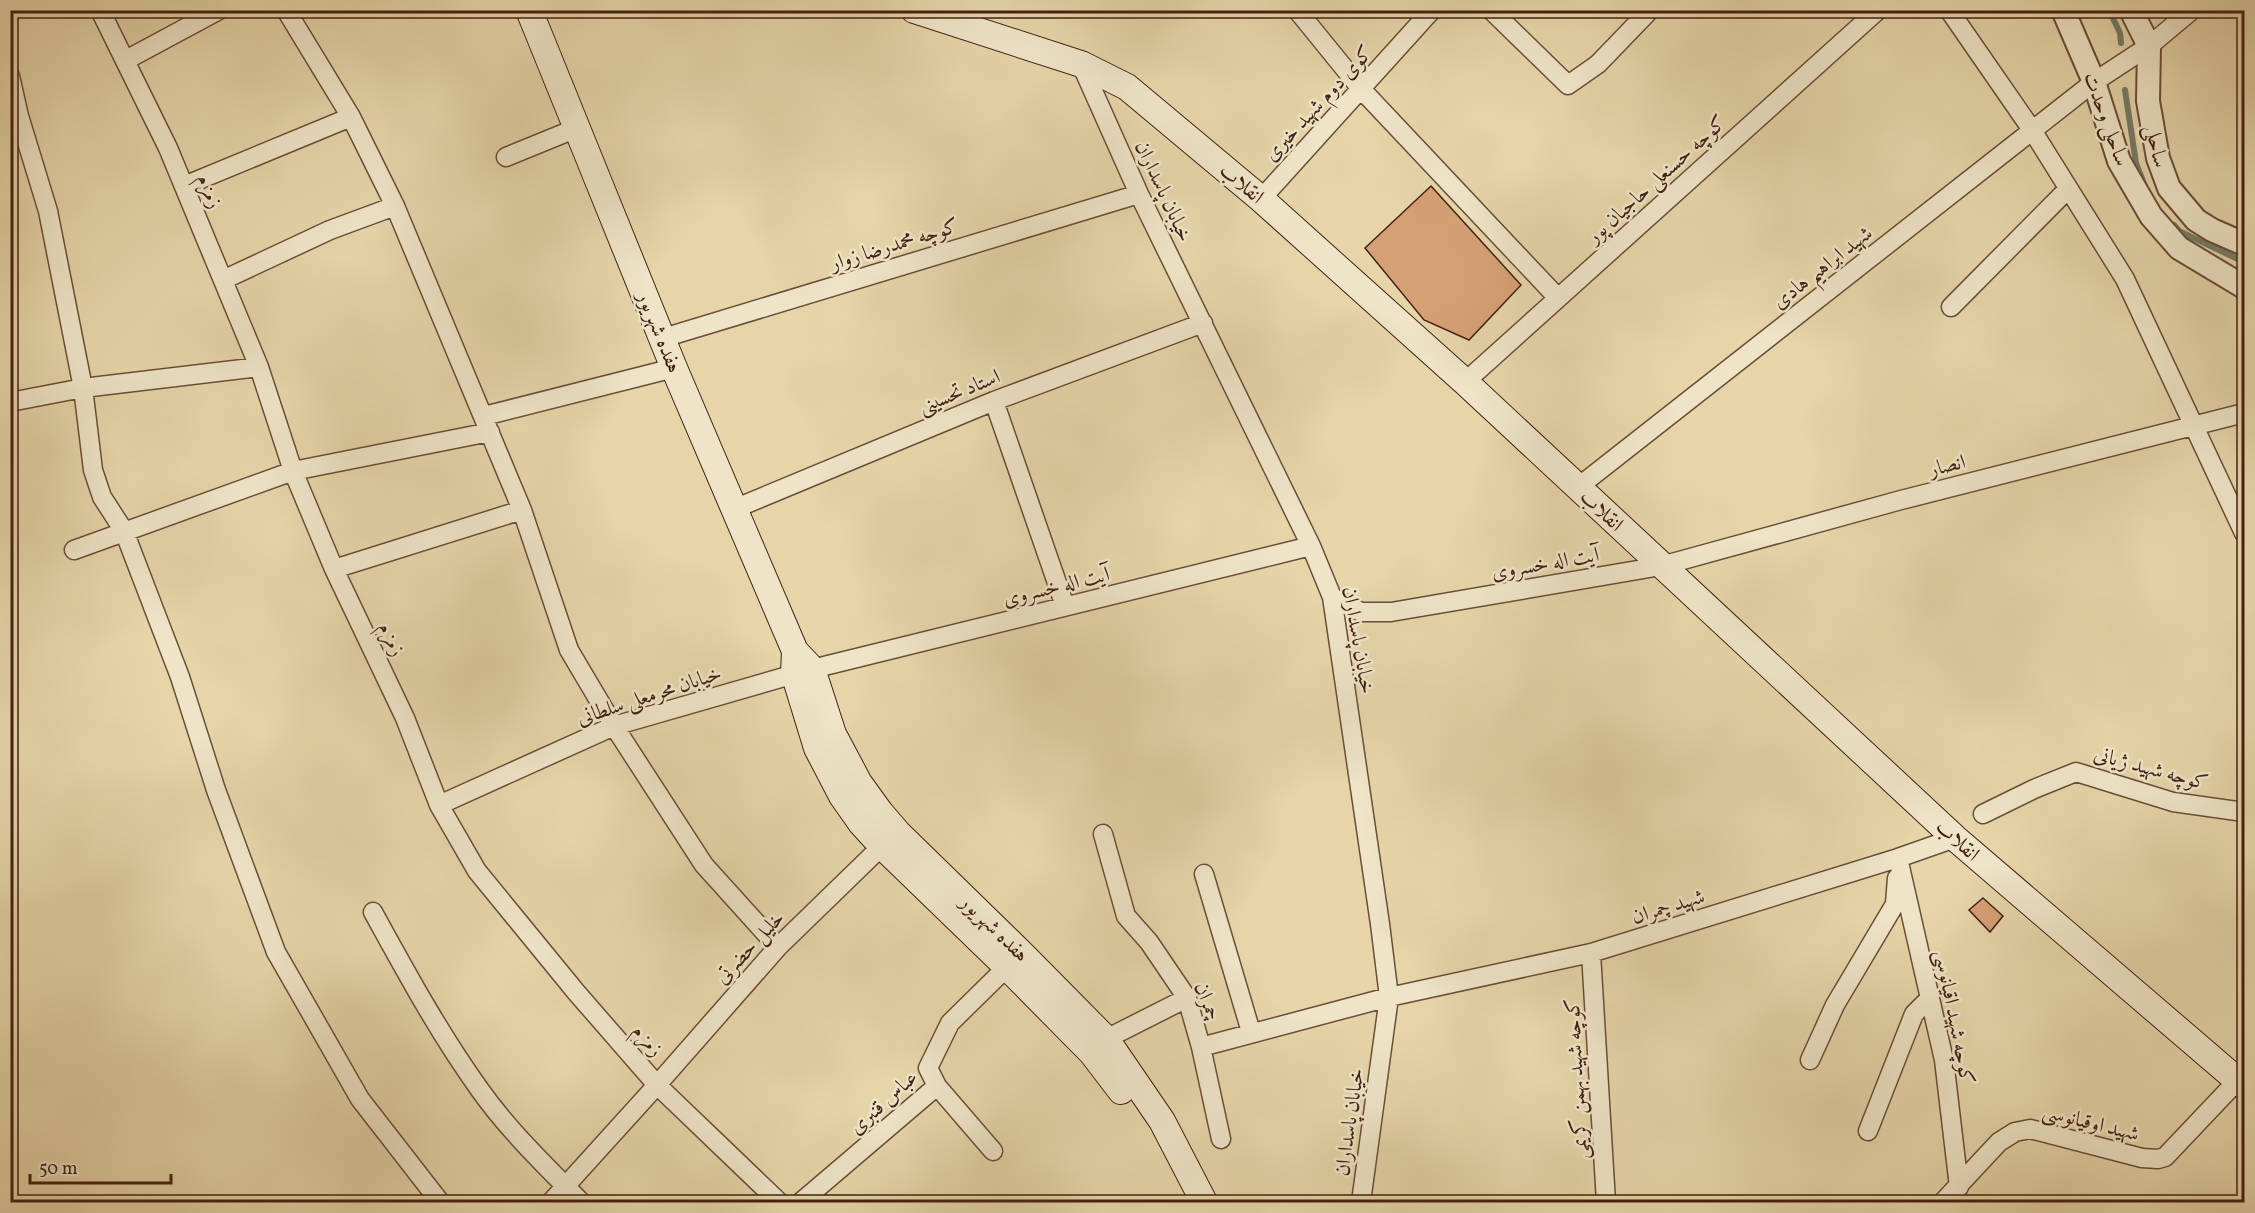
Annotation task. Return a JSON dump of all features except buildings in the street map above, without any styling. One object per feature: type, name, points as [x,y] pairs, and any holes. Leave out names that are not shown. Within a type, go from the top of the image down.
[{"type":"main road","name":"هفده شهریور","points":[[529,10],[674,368],[800,664],[832,734],[859,783],[898,833],[1106,1039],[1162,1121],[1204,1203]]},
{"type":"main road","name":"انقلاب","points":[[914,10],[1081,64],[1127,87],[1261,199],[1465,382],[1955,838],[2241,1083]]},
{"type":"main road","name":"هفده شهریور","points":[[800,664],[817,748],[842,796],[882,846],[1092,1053],[1113,1079],[1147,1130],[1187,1203]]},
{"type":"street","name":"زمزم","points":[[100,10],[126,60],[184,186],[259,367],[293,471],[334,569],[405,718],[439,805],[477,871],[576,992],[657,1085],[778,1203]]},
{"type":"street","points":[[126,60],[219,10]]},
{"type":"street","points":[[286,10],[351,117],[395,206],[522,510],[569,650],[614,726],[704,865],[778,947]]},
{"type":"street","points":[[1297,10],[1362,90],[1558,298]]},
{"type":"street","name":"کوی دوم شهید خیری","points":[[1261,199],[1432,10]]},
{"type":"street","points":[[1491,10],[1568,86],[1598,64],[1650,10]]},
{"type":"street","name":"کوچه حسنعلی حاجیان پور","points":[[1465,382],[1878,10]]},
{"type":"street","points":[[1949,10],[2032,130],[2125,279],[2244,534]]},
{"type":"street","name":"ساحلی وحدت","points":[[2063,10],[2094,82],[2119,161],[2151,216],[2180,248],[2244,287]]},
{"type":"street","name":"ساحلی","points":[[2132,10],[2149,46],[2148,101],[2158,158],[2169,188],[2196,220],[2244,244]]},
{"type":"street","name":"شهید ابراهیم هادی","points":[[1577,488],[2032,130],[2094,82],[2149,46],[2192,10]]},
{"type":"street","name":"خیابان پاسداران","points":[[1081,64],[1139,194],[1311,546],[1332,597],[1389,997],[1361,1203]]},
{"type":"street","points":[[10,76],[48,211],[83,388],[93,470],[102,497],[124,531],[180,677],[216,790],[276,952],[360,1099],[440,1203]]},
{"type":"street","points":[[184,186],[351,117]]},
{"type":"street","points":[[506,157],[577,128]]},
{"type":"street","points":[[1951,307],[2068,189]]},
{"type":"street","name":"کوچه محمدرضا زوار","points":[[663,338],[1139,194]]},
{"type":"street","points":[[223,280],[330,230],[395,206]]},
{"type":"street","name":"استاد تحسینی","points":[[734,509],[994,400],[1203,323]]},
{"type":"street","points":[[10,402],[83,388],[259,367]]},
{"type":"street","points":[[74,550],[293,471],[487,424],[674,368]]},
{"type":"street","points":[[994,400],[1065,606]]},
{"type":"street","name":"انصار","points":[[1661,566],[1901,500],[2244,413]]},
{"type":"street","points":[[334,569],[522,510]]},
{"type":"street","name":"آیت اله خسروی","points":[[800,664],[1065,606],[1311,546]]},
{"type":"street","name":"آیت اله خسروی","points":[[1332,597],[1361,612],[1391,612],[1661,566]]},
{"type":"street","name":"خیابان محرمعلی سلطانی","points":[[439,805],[614,726],[800,664]]},
{"type":"street","name":"کوچه شهید ژیانی","points":[[1983,814],[2076,772],[2173,802],[2244,812]]},
{"type":"street","name":"چمران","points":[[1103,834],[1126,916],[1149,942],[1187,998],[1201,1047],[1389,997]]},
{"type":"street","name":"شهید چمران","points":[[1389,997],[1591,953],[1898,858],[1955,838]]},
{"type":"street","name":"خلیل حضرتی","points":[[551,1203],[778,947],[882,846]]},
{"type":"street","points":[[1810,1060],[1835,1005],[1895,903],[1898,858]]},
{"type":"street","name":"کوچه شهید اقیانوسی","points":[[1898,858],[1944,1060],[1959,1187]]},
{"type":"street","points":[[1204,874],[1251,1032]]},
{"type":"street","points":[[374,912],[418,994],[480,1091],[543,1166],[581,1203]]},
{"type":"street","name":"کوچه شهید بهمن کریمی","points":[[1591,953],[1606,1203]]},
{"type":"street","name":"عباس قنبری","points":[[801,1203],[937,1086],[928,1068],[950,1023],[1007,967]]},
{"type":"street","points":[[1106,1039],[1187,998]]},
{"type":"street","points":[[1868,1131],[1914,1014],[1930,998]]},
{"type":"street","points":[[1201,1047],[1221,1139]]},
{"type":"street","name":"شهید اوقیانوسی","points":[[1943,1203],[1999,1142],[2015,1132],[2030,1129],[2142,1158],[2165,1157],[2241,1083]]},
{"type":"street","points":[[937,1086],[993,1151]]},
{"type":"waterway","points":[[2109,10],[2120,33],[2121,43]]},
{"type":"waterway","points":[[2125,90],[2136,163],[2145,186]]},
{"type":"waterway","points":[[2174,225],[2179,231],[2244,262]]}]
